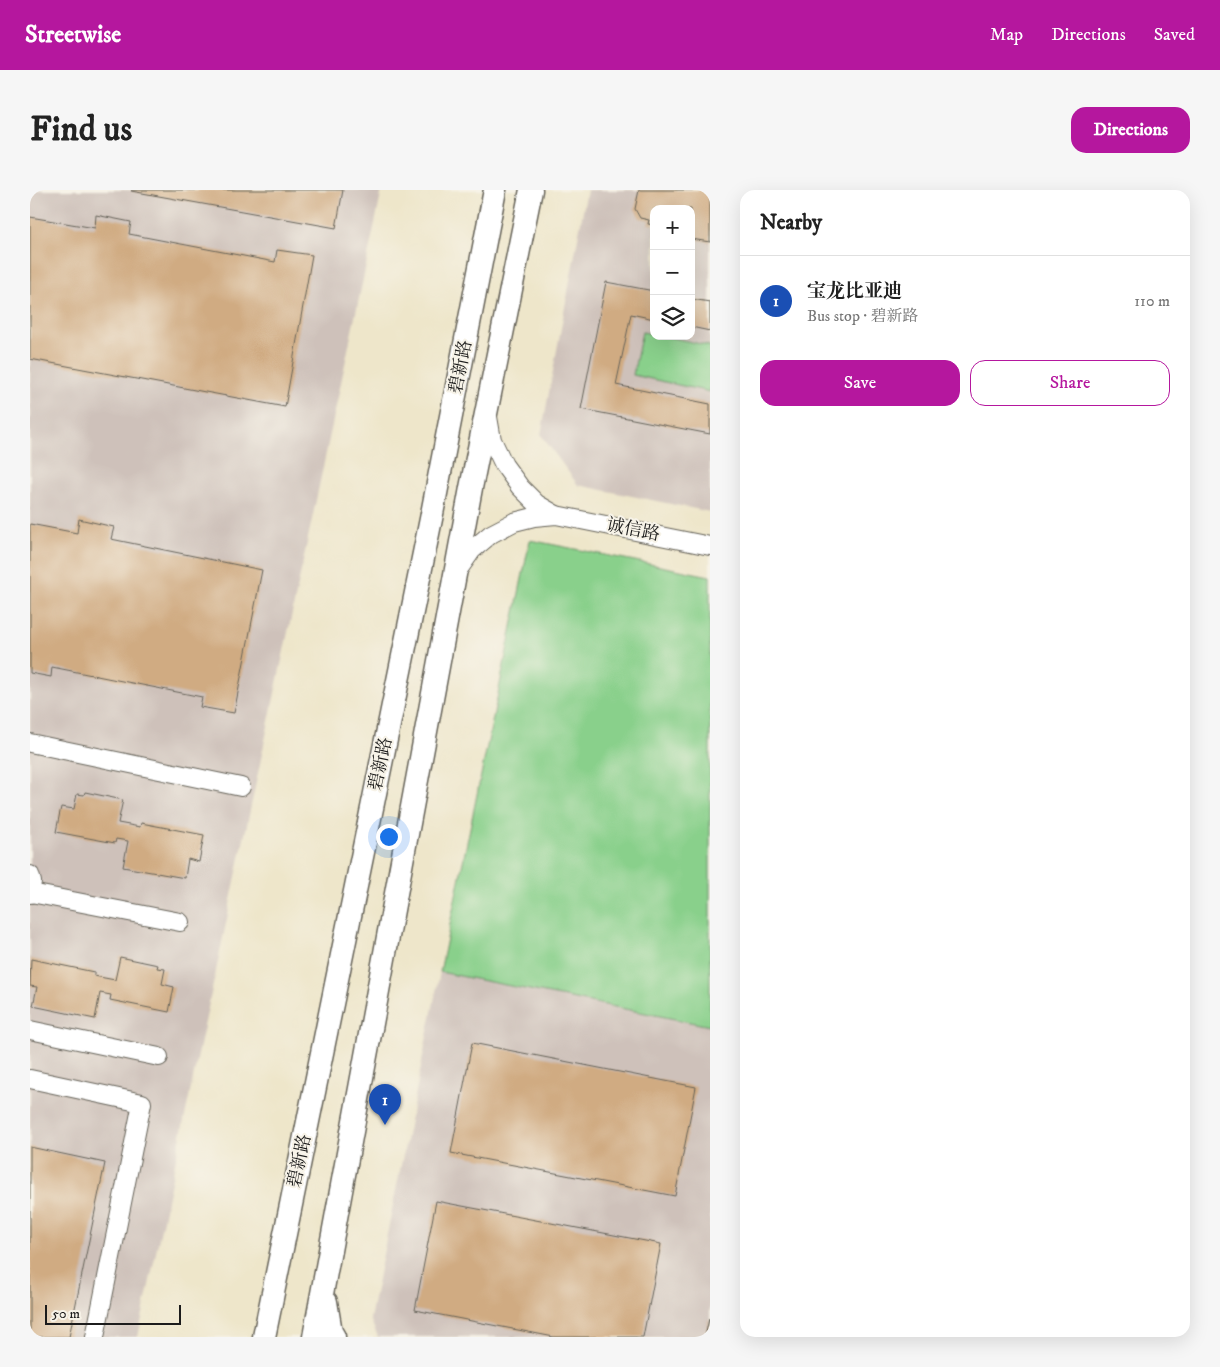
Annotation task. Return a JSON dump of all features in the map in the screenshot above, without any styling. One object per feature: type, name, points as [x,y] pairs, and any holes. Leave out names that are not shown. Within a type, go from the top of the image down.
[{"type":"main road","name":"碧新路","points":[[264,1337],[431,519],[495,190]]},
{"type":"main road","name":"碧新路","points":[[314,1337],[456,574],[531,190]]},
{"type":"main road","points":[[323,1286],[331,1332],[334,1337]]},
{"type":"street","name":"诚信路","points":[[487,412],[492,440],[504,465],[520,487],[537,504],[556,515]]},
{"type":"street","name":"诚信路","points":[[456,574],[472,550],[491,534],[514,522],[534,517],[556,515],[710,546]]},
{"type":"street","points":[[30,743],[241,787]]},
{"type":"street","points":[[30,875],[32,882],[30,893],[180,922]]},
{"type":"street","points":[[30,1030],[159,1057]]},
{"type":"street","points":[[30,1079],[142,1103],[95,1337]]},
{"type":"shaded area","points":[[30,190],[382,190],[138,1337],[30,1337]]},
{"type":"shaded area","points":[[587,190],[710,190],[710,512],[578,485],[541,435]]},
{"type":"shaded area","points":[[440,972],[710,1026],[710,1337],[378,1337],[370,1319]]},
{"type":"green space","points":[[642,332],[650,333],[650,340],[682,340],[710,346],[710,392],[633,375]]},
{"type":"green space","points":[[530,540],[710,576],[710,1026],[440,972]]},
{"type":"building","points":[[132,190],[343,190],[336,228]]},
{"type":"building","points":[[639,190],[710,190],[710,242],[695,240],[695,205],[650,205],[650,224],[648,224],[649,220],[640,218],[635,209]]},
{"type":"building","points":[[96,215],[131,222],[129,234],[275,262],[277,250],[312,255],[285,407],[30,359],[30,217],[95,228]]},
{"type":"building","points":[[606,282],[650,290],[650,318],[631,314],[616,385],[710,404],[710,434],[581,409]]},
{"type":"building","points":[[695,300],[710,302],[710,331],[695,328]]},
{"type":"building","points":[[79,519],[114,527],[111,539],[262,570],[234,713],[200,707],[202,697],[52,667],[51,677],[30,673],[30,524],[77,533]]},
{"type":"building","points":[[85,792],[123,800],[118,823],[140,827],[141,823],[204,835],[199,862],[188,859],[185,878],[123,867],[128,841],[116,839],[115,843],[56,832],[61,807],[74,809],[77,794],[84,795]]},
{"type":"building","points":[[120,957],[158,965],[157,968],[165,969],[162,984],[174,987],[169,1012],[110,1000],[111,995],[100,993],[95,1019],[33,1006],[37,987],[30,986],[31,959],[94,972],[94,976],[115,980]]},
{"type":"building","points":[[472,1043],[696,1087],[675,1196],[451,1153]]},
{"type":"building","points":[[30,1147],[105,1163],[69,1337],[30,1337]]},
{"type":"building","points":[[436,1201],[661,1244],[643,1337],[554,1337],[415,1310]]},
{"type":"building","points":[[709,1318],[710,1337],[705,1337]]},
{"type":"place","name":"宝龙比亚迪","points":[[385,1125]]}]
